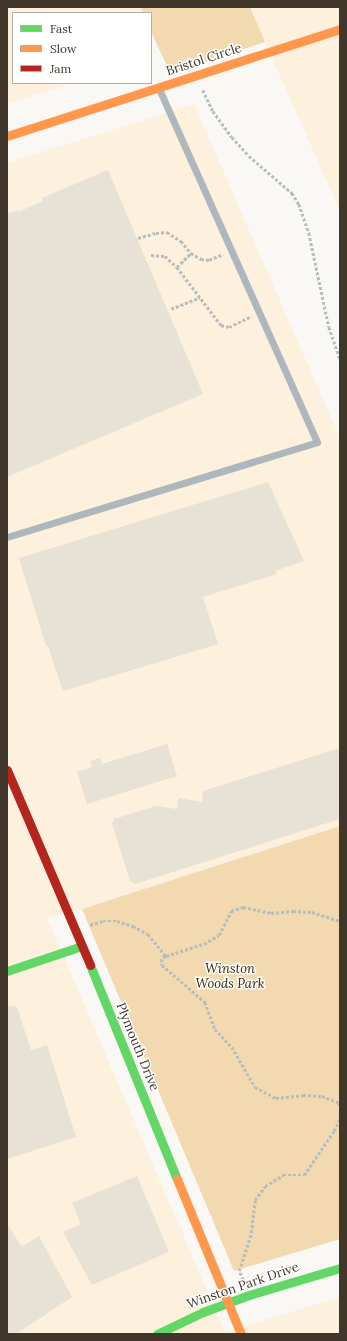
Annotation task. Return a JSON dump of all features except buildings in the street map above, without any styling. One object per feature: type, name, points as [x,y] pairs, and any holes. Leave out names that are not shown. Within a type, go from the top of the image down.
[{"type":"street","name":"Bristol Circle","points":[[7,136],[340,29]]},
{"type":"street","name":"Plymouth Drive","points":[[7,770],[82,946],[242,1334]]},
{"type":"street","points":[[7,971],[82,946]]},
{"type":"street","name":"Winston Park Drive","points":[[157,1334],[203,1312],[248,1295],[340,1268]]},
{"type":"lane","points":[[7,537],[317,442],[159,88]]},
{"type":"path","points":[[197,74],[213,111],[232,137],[249,156],[292,193],[300,204],[309,232],[329,327],[340,359]]},
{"type":"path","points":[[138,238],[156,233],[167,232],[181,241],[191,253],[201,259],[209,260],[226,253]]},
{"type":"path","points":[[177,267],[191,253]]},
{"type":"path","points":[[151,255],[165,256],[177,267],[221,325],[229,327],[259,312]]},
{"type":"path","points":[[171,309],[200,297]]},
{"type":"path","points":[[340,921],[312,912],[293,911],[271,914],[243,907],[231,911],[219,935],[204,944],[166,956],[162,959],[162,965],[205,1002],[215,1029],[232,1047],[255,1087],[276,1098],[322,1096],[339,1103],[340,1107]]},
{"type":"path","points":[[75,930],[103,921],[117,921],[133,926],[148,934],[166,956]]},
{"type":"path","points":[[248,1295],[239,1271],[251,1233],[255,1200],[265,1186],[283,1175],[304,1175],[334,1131],[340,1118]]},
{"type":"shaded area","points":[[7,7],[141,7],[143,12],[12,12],[12,84],[69,84],[7,104]]},
{"type":"shaded area","points":[[250,7],[340,7],[340,211],[265,42]]},
{"type":"shaded area","points":[[194,104],[340,438],[340,826],[82,909],[47,918],[225,1332],[340,1297],[340,1334],[7,1334],[7,163]]},
{"type":"green space","points":[[141,7],[250,7],[265,42],[171,74],[152,34],[152,12],[143,12]]},
{"type":"green space","name":"Winston Woods Park","points":[[340,826],[340,1239],[234,1271],[82,909]]},
{"type":"traffic: fast","points":[[7,971],[82,946]]},
{"type":"traffic: fast","points":[[90,965],[177,1179]]},
{"type":"traffic: fast","points":[[157,1334],[203,1312],[249,1295],[340,1268]]},
{"type":"traffic: slow","points":[[7,136],[340,29]]},
{"type":"traffic: slow","points":[[177,1179],[241,1334]]},
{"type":"traffic: jam","points":[[7,770],[90,965]]}]
